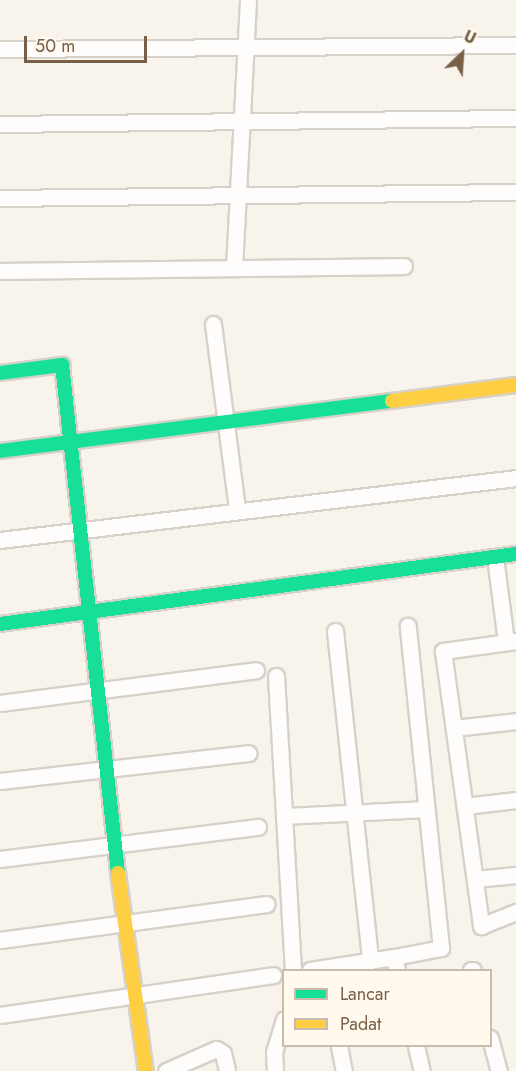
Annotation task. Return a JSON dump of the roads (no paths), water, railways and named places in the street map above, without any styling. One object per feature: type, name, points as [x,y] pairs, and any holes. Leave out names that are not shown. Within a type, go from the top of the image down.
[{"type":"street","points":[[234,268],[248,0]]},
{"type":"street","points":[[0,49],[246,50],[516,45]]},
{"type":"street","points":[[0,124],[516,118]]},
{"type":"street","points":[[0,198],[516,192]]},
{"type":"street","points":[[0,271],[404,266]]},
{"type":"street","points":[[213,324],[237,508]]},
{"type":"street","points":[[0,373],[62,365],[124,924],[146,1071]]},
{"type":"street","points":[[0,451],[226,424],[516,385]]},
{"type":"street","points":[[0,540],[237,508],[516,478]]},
{"type":"street","points":[[0,624],[88,609],[516,554]]},
{"type":"street","points":[[495,557],[511,641],[443,651],[480,926],[516,912]]},
{"type":"street","points":[[317,969],[370,961],[395,964],[441,948],[408,626]]},
{"type":"street","points":[[335,631],[351,816],[370,961]]},
{"type":"street","points":[[0,703],[256,670]]},
{"type":"street","points":[[276,676],[292,969]]},
{"type":"street","points":[[454,728],[516,721]]},
{"type":"street","points":[[0,781],[248,753]]},
{"type":"street","points":[[465,806],[516,800]]},
{"type":"street","points":[[284,816],[351,816],[425,809]]},
{"type":"street","points":[[0,859],[258,827]]},
{"type":"street","points":[[475,879],[516,875]]},
{"type":"street","points":[[0,940],[267,904]]},
{"type":"street","points":[[0,1015],[134,999],[273,975]]},
{"type":"street","points":[[275,1071],[274,1052],[282,1026]]},
{"type":"street","points":[[492,1045],[499,1071]]},
{"type":"street","points":[[339,1047],[344,1071]]},
{"type":"street","points":[[416,1047],[422,1071]]},
{"type":"street","points":[[166,1071],[216,1049],[223,1053],[227,1071]]}]
